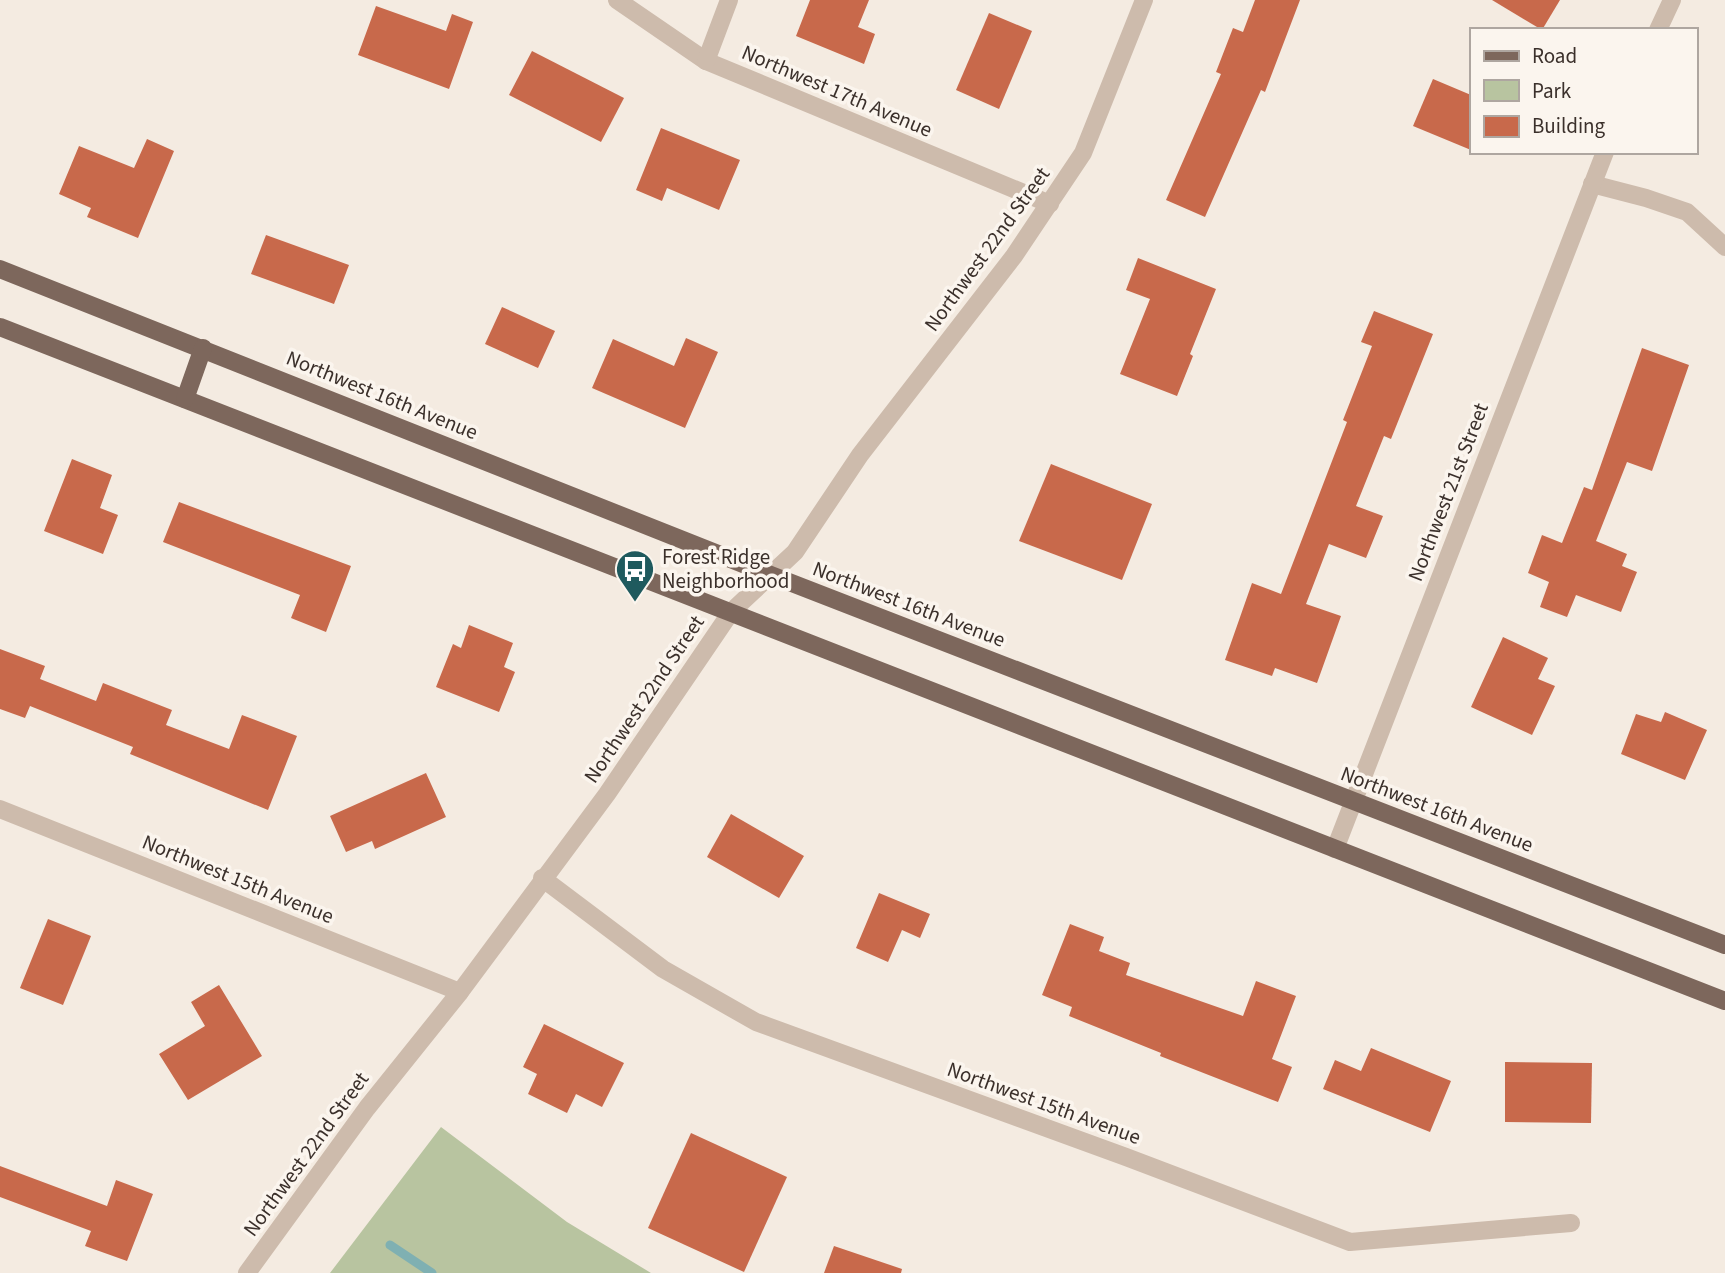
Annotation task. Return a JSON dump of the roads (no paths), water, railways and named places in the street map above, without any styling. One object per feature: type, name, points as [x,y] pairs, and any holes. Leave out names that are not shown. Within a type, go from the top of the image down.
[{"type":"main road","name":"Northwest 16th Avenue","points":[[0,269],[771,575],[1725,945]]},
{"type":"main road","points":[[0,327],[1725,1001]]},
{"type":"main road","points":[[185,399],[203,348]]},
{"type":"street","name":"Northwest 17th Avenue","points":[[617,0],[706,61],[1050,204]]},
{"type":"street","points":[[706,61],[729,0]]},
{"type":"street","name":"Northwest 22nd Street","points":[[247,1273],[367,1108],[460,992],[542,878],[607,794],[731,612],[795,552],[860,455],[1014,256],[1083,153],[1144,0]]},
{"type":"street","points":[[1659,28],[1672,0]]},
{"type":"street","name":"Northwest 21st Street","points":[[1335,849],[1604,154]]},
{"type":"street","points":[[1592,184],[1687,212],[1725,247]]},
{"type":"street","name":"Northwest 15th Avenue","points":[[0,809],[460,992]]},
{"type":"street","name":"Northwest 15th Avenue","points":[[542,878],[663,969],[756,1022],[1126,1157],[1349,1242],[1571,1223]]},
{"type":"waterway","points":[[390,1245],[432,1273]]},
{"type":"place","name":"Forest Ridge Neighborhood","points":[[635,603]]}]
